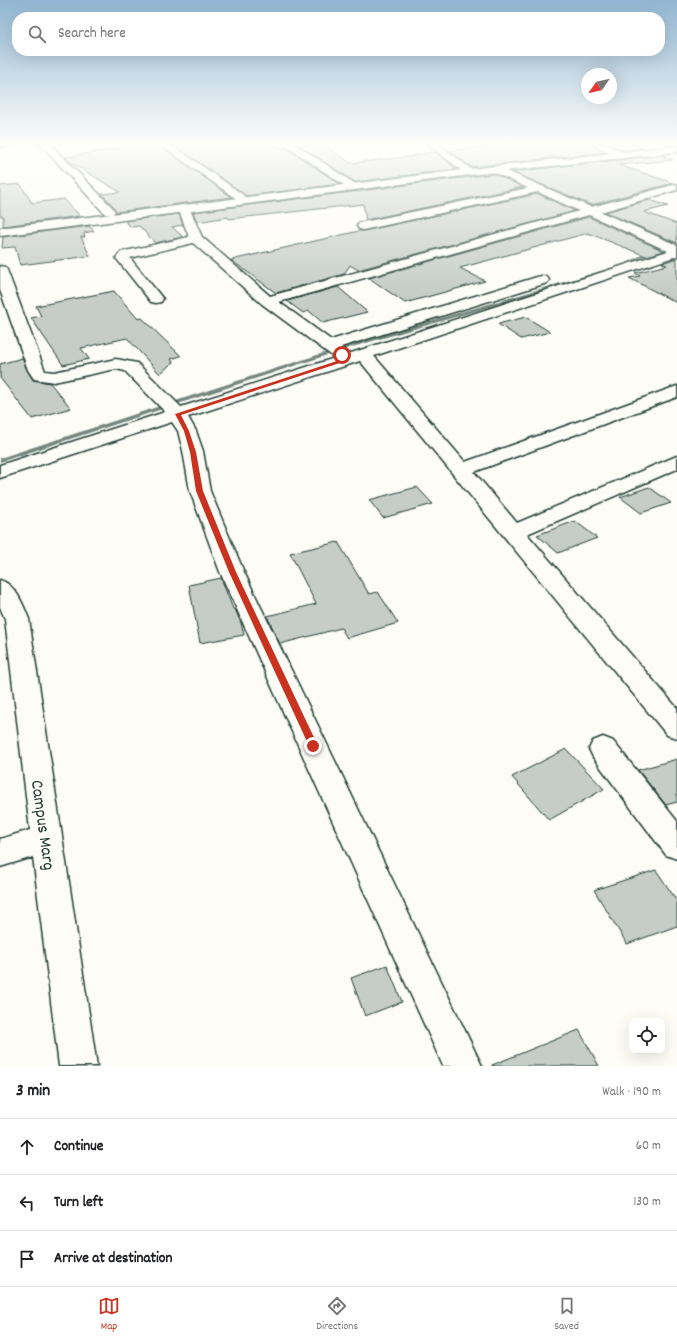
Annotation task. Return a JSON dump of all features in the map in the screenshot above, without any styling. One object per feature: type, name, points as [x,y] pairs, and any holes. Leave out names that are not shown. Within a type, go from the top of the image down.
[{"type":"street","points":[[91,193],[108,211]]},
{"type":"street","points":[[235,193],[240,196]]},
{"type":"street","points":[[0,224],[270,193]]},
{"type":"street","points":[[0,232],[290,193]]},
{"type":"street","points":[[363,226],[519,193]]},
{"type":"street","points":[[546,193],[677,251]]},
{"type":"street","points":[[267,301],[657,193]]},
{"type":"street","points":[[184,208],[196,239],[267,301],[343,353],[460,470],[677,727]]},
{"type":"street","points":[[156,299],[123,258],[126,255],[196,239]]},
{"type":"street","points":[[638,250],[660,243]]},
{"type":"street","points":[[343,353],[677,251]]},
{"type":"street","points":[[0,270],[36,370],[40,376],[54,377],[116,364],[131,367],[177,414],[186,431],[193,452],[200,491],[232,572],[463,1066]]},
{"type":"street","points":[[0,472],[177,414],[555,276]]},
{"type":"street","points":[[460,470],[677,391]]},
{"type":"street","points":[[512,533],[677,462]]},
{"type":"street","name":"Campus Marg","points":[[0,588],[10,602],[17,619],[78,1066]]},
{"type":"street","points":[[603,749],[677,845]]},
{"type":"street","points":[[0,853],[46,838]]},
{"type":"building","points":[[0,193],[26,193],[32,203],[64,199],[80,216],[3,226],[3,216],[0,216]]},
{"type":"building","points":[[226,193],[232,197],[116,212],[114,207],[102,194]]},
{"type":"building","points":[[241,193],[271,193],[246,196]]},
{"type":"building","points":[[346,193],[496,193],[366,220],[363,204],[229,219],[228,217],[197,222],[193,212]]},
{"type":"building","points":[[562,193],[637,193],[591,205]]},
{"type":"building","points":[[538,194],[575,211],[358,270],[350,265],[344,274],[276,293],[231,260],[359,231]]},
{"type":"building","points":[[650,200],[668,206],[644,212],[677,224],[677,243],[605,212]]},
{"type":"building","points":[[179,214],[183,225],[172,227],[183,237],[155,243],[139,226],[131,227],[125,221]]},
{"type":"building","points":[[589,217],[664,251],[646,256],[588,233],[460,268],[485,281],[405,303],[369,278]]},
{"type":"building","points":[[89,226],[94,231],[84,233],[85,237],[81,237],[90,256],[20,265],[15,247],[2,248],[3,237]]},
{"type":"building","points":[[677,258],[677,303],[629,278],[640,276],[635,273],[667,265],[662,263]]},
{"type":"building","points":[[338,287],[367,312],[323,323],[309,311],[303,313],[287,301]]},
{"type":"building","points":[[114,291],[138,319],[142,318],[181,356],[171,359],[173,362],[160,374],[127,338],[81,348],[89,359],[63,365],[31,318],[41,316],[36,306]]},
{"type":"building","points":[[526,317],[550,332],[521,339],[498,324]]},
{"type":"building","points":[[22,358],[33,380],[50,383],[71,408],[32,419],[0,378],[0,364]]},
{"type":"building","points":[[417,487],[433,504],[383,518],[369,500]]},
{"type":"building","points":[[649,487],[671,503],[641,513],[620,497]]},
{"type":"building","points":[[575,521],[597,538],[558,553],[537,535]]},
{"type":"building","points":[[338,542],[369,594],[378,592],[398,623],[347,638],[341,628],[280,644],[267,616],[316,604],[290,553]]},
{"type":"building","points":[[221,578],[233,609],[235,609],[241,623],[244,635],[200,643],[189,585]]},
{"type":"building","points":[[566,749],[604,789],[549,820],[512,777]]},
{"type":"building","points":[[677,759],[677,802],[666,805],[638,770]]},
{"type":"building","points":[[656,870],[677,901],[677,926],[627,944],[594,890]]},
{"type":"building","points":[[387,965],[402,1002],[365,1016],[351,978]]},
{"type":"building","points":[[579,1030],[599,1066],[492,1066],[492,1065]]},
{"type":"waterway","points":[[0,460],[347,347],[627,265],[654,250]]},
{"type":"route","points":[[313,746],[232,572],[200,491],[193,452],[186,431],[177,414],[347,359],[342,355]]}]
